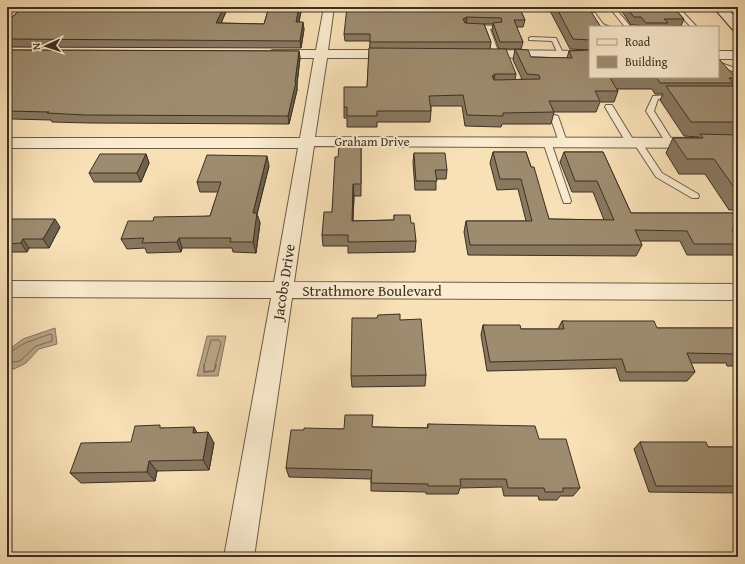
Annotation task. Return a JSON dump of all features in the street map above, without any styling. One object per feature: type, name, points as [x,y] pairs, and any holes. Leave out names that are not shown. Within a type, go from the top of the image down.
[{"type":"main road","points":[[719,7],[738,28]]},
{"type":"street","points":[[7,11],[11,7]]},
{"type":"street","name":"Jacobs Drive","points":[[239,557],[329,7]]},
{"type":"street","points":[[261,54],[409,54]]},
{"type":"street","points":[[467,54],[504,57],[589,55]]},
{"type":"street","points":[[719,55],[738,55]]},
{"type":"street","name":"Graham Drive","points":[[7,143],[307,143],[317,141],[738,143]]},
{"type":"street","name":"Strathmore Boulevard","points":[[7,289],[738,292]]},
{"type":"lane","points":[[612,7],[644,7]]},
{"type":"lane","points":[[612,7],[627,26]]},
{"type":"lane","points":[[652,7],[719,7]]},
{"type":"lane","points":[[675,7],[693,26]]},
{"type":"lane","points":[[593,14],[601,25],[604,26]]},
{"type":"lane","points":[[466,27],[498,27]]},
{"type":"lane","points":[[486,27],[504,57]]},
{"type":"lane","points":[[531,39],[554,38],[561,55]]},
{"type":"lane","points":[[719,64],[738,71]]},
{"type":"lane","points":[[670,143],[650,111],[655,98],[685,97]]},
{"type":"lane","points":[[609,107],[659,175],[695,196]]},
{"type":"lane","points":[[554,116],[563,142]]},
{"type":"lane","points":[[547,142],[567,201]]},
{"type":"water","points":[[55,328],[57,344],[39,349],[26,363],[14,369],[7,367],[7,351],[23,339]]},
{"type":"water","points":[[207,336],[226,336],[218,376],[197,376]]},
{"type":"building","points":[[23,7],[224,7],[216,23],[264,24],[269,7],[299,7],[296,22],[303,22],[300,41],[7,39],[7,22]]},
{"type":"building","points":[[347,7],[519,7],[525,20],[514,20],[523,42],[500,42],[493,23],[502,22],[501,18],[467,17],[463,19],[465,23],[484,24],[491,42],[370,42],[370,34],[344,34]]},
{"type":"building","points":[[556,7],[588,7],[600,26],[589,26],[589,40],[573,39]]},
{"type":"building","points":[[626,7],[673,7],[684,19],[664,19],[668,23],[646,23],[641,17],[634,17]]},
{"type":"building","points":[[369,48],[506,49],[516,74],[495,74],[492,76],[494,80],[540,79],[539,75],[527,74],[515,49],[528,50],[531,57],[572,58],[569,51],[589,50],[589,78],[610,78],[618,91],[595,91],[600,101],[549,101],[554,112],[503,113],[503,116],[467,115],[463,95],[429,96],[431,111],[377,111],[377,116],[347,116],[347,107],[344,107],[344,87],[367,87]]},
{"type":"building","points":[[7,50],[299,51],[296,82],[288,116],[85,115],[7,111]]},
{"type":"building","points":[[719,59],[736,78],[729,78],[733,83],[660,83],[657,78],[719,78]]},
{"type":"building","points":[[666,86],[738,86],[738,122],[691,122]]},
{"type":"building","points":[[700,134],[738,135],[738,193],[714,159],[687,159],[673,138],[703,138]]},
{"type":"building","points":[[339,146],[361,146],[361,184],[353,184],[352,221],[394,220],[394,215],[410,215],[411,223],[414,223],[416,241],[348,242],[348,235],[322,235],[324,212],[332,212],[335,157],[338,157]]},
{"type":"building","points":[[493,152],[526,152],[531,167],[534,167],[549,219],[614,220],[597,181],[575,181],[564,152],[603,152],[631,213],[738,213],[738,230],[732,230],[738,239],[738,244],[694,244],[687,231],[635,230],[642,245],[470,245],[466,221],[532,221],[521,179],[500,179]]},
{"type":"building","points":[[414,153],[445,153],[447,170],[435,170],[437,181],[416,181]]},
{"type":"building","points":[[100,154],[146,154],[137,173],[89,173]]},
{"type":"building","points":[[207,155],[267,156],[253,213],[257,213],[253,242],[230,242],[231,238],[179,238],[177,242],[142,243],[144,238],[121,239],[128,221],[153,221],[154,217],[210,216],[221,182],[197,182]]},
{"type":"building","points":[[7,219],[55,219],[43,239],[23,239],[21,243],[7,244]]},
{"type":"building","points":[[400,314],[400,320],[421,319],[426,375],[351,376],[352,318],[377,318],[378,315]]},
{"type":"building","points":[[562,321],[654,321],[657,328],[738,328],[738,357],[736,357],[735,354],[687,353],[695,372],[626,372],[622,359],[490,362],[483,325],[520,325],[521,329],[564,329]]},
{"type":"building","points":[[345,415],[373,415],[372,427],[428,428],[428,424],[535,426],[539,439],[566,439],[580,488],[563,488],[563,492],[545,492],[544,488],[508,488],[506,479],[460,479],[461,486],[371,483],[372,470],[286,468],[291,430],[304,430],[304,428],[344,429]]},
{"type":"building","points":[[160,425],[160,428],[194,427],[193,433],[208,432],[203,460],[149,461],[147,472],[70,473],[81,443],[131,442],[135,426]]},
{"type":"building","points":[[640,442],[706,442],[708,447],[738,447],[738,486],[656,486]]}]
